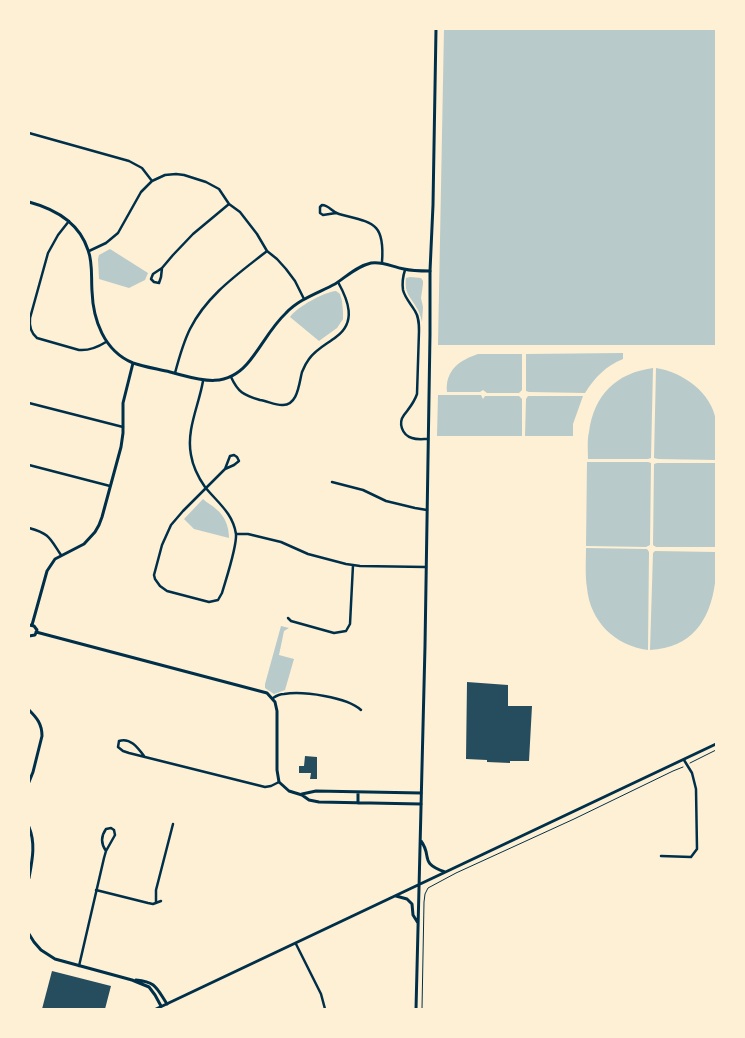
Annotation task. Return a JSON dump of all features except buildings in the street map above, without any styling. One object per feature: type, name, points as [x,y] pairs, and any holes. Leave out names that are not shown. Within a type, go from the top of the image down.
[{"type":"street","points":[[416,1009],[436,29]]},
{"type":"street","points":[[29,134],[129,161],[142,168],[152,181]]},
{"type":"street","points":[[89,251],[106,243],[118,232],[141,192],[152,181],[165,175],[176,174],[198,179],[218,189],[229,204],[240,212],[248,222],[261,239],[267,252],[286,269],[295,281],[304,299]]},
{"type":"street","points":[[29,202],[50,209],[69,221],[81,235],[89,251],[94,310],[98,325],[106,342],[120,355],[133,363],[203,380],[218,381],[231,377],[248,363],[285,313],[304,299],[338,282],[365,265],[382,262],[405,270],[430,271]]},
{"type":"street","points":[[162,268],[159,283],[154,282],[151,276],[162,268],[193,234],[229,204]]},
{"type":"street","points":[[336,213],[326,205],[320,207],[320,213],[323,215],[336,213],[361,219],[377,228],[383,245],[382,262]]},
{"type":"street","points":[[69,221],[48,252],[30,318],[30,327],[37,338],[84,351],[94,349],[106,342]]},
{"type":"street","points":[[176,373],[185,340],[201,310],[218,291],[267,252]]},
{"type":"street","points":[[405,270],[402,283],[403,290],[416,313],[419,330],[417,394],[414,403],[403,416],[402,426],[404,432],[409,437],[428,439]]},
{"type":"street","points":[[231,377],[238,389],[249,397],[282,405],[288,404],[293,400],[308,360],[318,349],[342,332],[347,324],[348,302],[338,282]]},
{"type":"street","points":[[36,632],[35,627],[31,625],[47,571],[52,563],[61,555],[84,544],[95,532],[102,516],[121,447],[123,403],[133,363]]},
{"type":"street","points":[[203,380],[191,432],[190,449],[195,470],[205,488],[230,515],[236,534],[235,544],[222,593],[218,600],[209,602],[167,591],[155,579],[155,571],[167,532],[176,517],[205,488],[224,468],[230,456],[234,455],[237,457],[238,463],[224,468]]},
{"type":"street","points":[[29,403],[123,427]]},
{"type":"street","points":[[29,465],[110,486]]},
{"type":"street","points":[[332,482],[365,491],[382,499],[427,510]]},
{"type":"street","points":[[29,528],[48,536],[61,555]]},
{"type":"street","points":[[236,534],[248,534],[281,542],[312,555],[353,565],[426,567]]},
{"type":"street","points":[[288,618],[292,621],[334,633],[346,631],[350,624],[353,565]]},
{"type":"street","points":[[29,637],[33,636],[36,632]]},
{"type":"street","points":[[36,632],[264,691],[273,698],[278,712],[277,770],[279,782],[289,791],[302,795],[313,802],[421,804]]},
{"type":"street","points":[[273,698],[287,693],[316,694],[353,704],[361,710]]},
{"type":"street","points":[[29,710],[39,721],[42,736],[29,782]]},
{"type":"street","points":[[144,756],[130,742],[122,739],[119,741],[118,747],[123,751],[265,787],[279,782]]},
{"type":"street","points":[[156,1009],[716,744]]},
{"type":"street","points":[[661,856],[691,857],[697,849],[696,789],[692,773],[684,760]]},
{"type":"street","points":[[302,795],[316,791],[421,792]]},
{"type":"street","points":[[358,792],[358,803]]},
{"type":"street","points":[[156,903],[156,890],[173,824]]},
{"type":"street","points":[[29,827],[34,853],[29,878]]},
{"type":"street","points":[[79,966],[106,851],[115,835],[114,830],[111,828],[106,829],[103,834],[103,844],[106,851]]},
{"type":"street","points":[[420,840],[426,847],[428,862],[436,869],[446,872]]},
{"type":"street","points":[[96,890],[148,903],[156,903],[161,900]]},
{"type":"street","points":[[396,896],[407,899],[412,904],[413,915],[418,924]]},
{"type":"street","points":[[29,934],[36,945],[49,956],[58,960],[154,984],[167,1004]]},
{"type":"street","points":[[296,944],[321,994],[325,1009]]},
{"type":"street","points":[[132,980],[149,988],[161,1006]]},
{"type":"path","points":[[422,1009],[424,902],[428,888],[716,750]]},
{"type":"shaded area","points":[[444,29],[716,29],[716,345],[438,345]]},
{"type":"shaded area","points":[[110,249],[148,273],[145,280],[129,288],[99,279],[99,255]]},
{"type":"shaded area","points":[[406,278],[421,278],[423,281],[421,298],[423,307],[422,322],[419,312],[406,288]]},
{"type":"shaded area","points":[[336,291],[340,294],[342,301],[343,319],[337,328],[319,341],[290,317],[298,309],[311,301]]},
{"type":"shaded area","points":[[623,353],[623,359],[601,373],[585,393],[526,391],[526,354]]},
{"type":"shaded area","points":[[478,354],[522,354],[522,390],[519,393],[487,393],[483,390],[480,392],[447,392],[448,378],[455,367],[465,359]]},
{"type":"shaded area","points":[[653,368],[651,458],[588,459],[588,438],[592,419],[602,397],[609,388],[628,375]]},
{"type":"shaded area","points":[[656,368],[666,370],[686,379],[709,401],[716,421],[716,460],[654,458]]},
{"type":"shaded area","points":[[438,395],[481,395],[483,399],[485,396],[519,396],[522,399],[522,436],[437,436]]},
{"type":"shaded area","points":[[528,396],[583,396],[573,424],[573,436],[525,436],[526,399]]},
{"type":"shaded area","points":[[587,462],[651,463],[650,545],[646,547],[586,546]]},
{"type":"shaded area","points":[[716,463],[716,547],[656,547],[653,545],[654,464]]},
{"type":"shaded area","points":[[203,499],[224,518],[229,538],[194,529],[184,519]]},
{"type":"shaded area","points":[[586,548],[647,549],[649,552],[648,650],[636,648],[625,643],[606,630],[599,621],[589,600]]},
{"type":"shaded area","points":[[655,551],[716,552],[715,579],[708,609],[696,630],[677,644],[650,650],[653,553]]},
{"type":"shaded area","points":[[281,626],[289,628],[284,631],[279,655],[294,659],[285,690],[274,694],[265,688],[265,684]]}]
